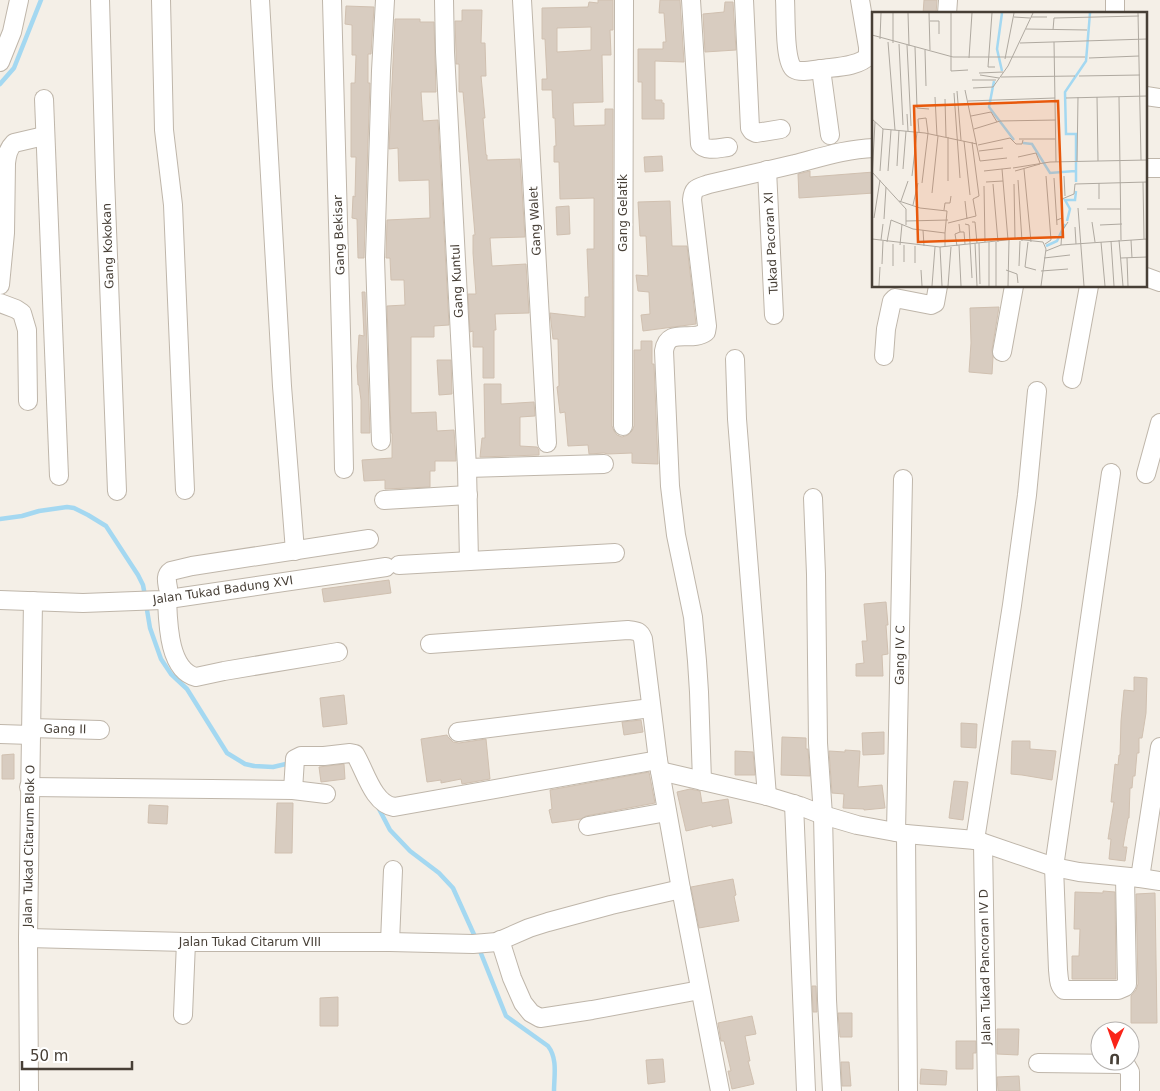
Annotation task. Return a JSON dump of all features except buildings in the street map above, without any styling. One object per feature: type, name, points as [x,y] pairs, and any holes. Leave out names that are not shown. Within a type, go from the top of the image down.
[{"type":"street","points":[[0,62],[12,32],[19,0]]},
{"type":"street","name":"Gang Kokokan","points":[[100,0],[117,491]]},
{"type":"street","points":[[161,0],[164,130],[173,204],[185,490]]},
{"type":"street","points":[[260,0],[282,386],[295,551]]},
{"type":"street","name":"Gang Bekisar","points":[[332,0],[344,470]]},
{"type":"street","points":[[381,441],[375,258],[385,0]]},
{"type":"street","name":"Gang Kuntul","points":[[444,0],[467,468],[469,561]]},
{"type":"street","name":"Gang Walet","points":[[522,0],[547,443]]},
{"type":"street","name":"Gang Gelatik","points":[[623,426],[624,0]]},
{"type":"street","points":[[691,0],[700,144],[707,149],[728,147]]},
{"type":"street","points":[[744,0],[750,128],[756,132],[781,129]]},
{"type":"street","points":[[785,0],[787,52],[790,65],[794,70],[802,71],[857,64],[865,60],[868,56],[868,47],[860,0]]},
{"type":"street","points":[[821,68],[830,135]]},
{"type":"street","points":[[44,99],[58,476]]},
{"type":"street","points":[[0,284],[5,232],[6,163],[8,152],[14,143],[44,136]]},
{"type":"street","points":[[702,781],[700,692],[693,617],[676,535],[670,486],[664,351],[665,344],[669,339],[702,335],[706,332],[707,326],[692,200],[693,193],[696,188],[709,184],[833,153],[858,148],[872,148]]},
{"type":"street","name":"Tukad Pacoran XI","points":[[767,170],[774,315]]},
{"type":"street","points":[[1148,278],[1160,282]]},
{"type":"street","points":[[884,356],[886,329],[892,300],[894,298],[931,305],[935,303],[938,288]]},
{"type":"street","points":[[1002,352],[1014,288]]},
{"type":"street","points":[[1072,379],[1089,288]]},
{"type":"street","points":[[0,303],[22,313],[27,330],[28,401]]},
{"type":"street","points":[[735,359],[737,419],[767,796]]},
{"type":"street","name":"Jalan Tukad Pancoran IV D","points":[[987,1091],[979,842],[1027,495],[1037,391]]},
{"type":"street","points":[[1146,474],[1160,423]]},
{"type":"street","points":[[467,468],[604,464]]},
{"type":"street","points":[[1111,473],[1054,867],[1058,970],[1061,988],[1064,990],[1118,990],[1125,988],[1127,984],[1133,877],[1160,747]]},
{"type":"street","name":"Gang IV C","points":[[903,478],[901,833],[908,1091]]},
{"type":"street","points":[[384,500],[468,495]]},
{"type":"street","points":[[813,498],[818,743],[823,815],[827,1000],[832,1091]]},
{"type":"street","points":[[338,652],[196,677],[192,676],[180,664],[170,642],[165,596],[168,572],[192,566],[369,539]]},
{"type":"street","name":"Jalan Tukad Badung XVI","points":[[0,600],[83,603],[131,601],[392,566],[615,553]]},
{"type":"street","name":"Jalan Tukad Citarum Blok O","points":[[29,1091],[28,938],[33,601]]},
{"type":"street","points":[[430,644],[608,631],[637,630],[640,633],[643,639],[651,708],[667,812],[720,1091]]},
{"type":"street","points":[[458,732],[651,708]]},
{"type":"street","name":"Gang II","points":[[0,734],[31,731],[100,730]]},
{"type":"street","points":[[293,784],[295,759],[301,756],[355,754],[374,792],[385,804],[394,807],[659,765],[702,781],[767,796],[857,825],[901,833],[979,842],[1054,867],[1079,872],[1160,881]]},
{"type":"street","points":[[30,787],[293,784],[326,794]]},
{"type":"street","points":[[794,804],[806,1091]]},
{"type":"street","points":[[588,826],[667,812]]},
{"type":"street","points":[[390,942],[393,870]]},
{"type":"street","name":"Jalan Tukad Citarum VIII","points":[[28,938],[186,942],[473,944],[499,941],[548,922],[681,889]]},
{"type":"street","points":[[499,941],[523,1004],[531,1014],[540,1018],[700,990]]},
{"type":"street","points":[[183,1015],[186,942]]},
{"type":"street","points":[[1038,1063],[1126,1065],[1130,1072],[1130,1091]]},
{"type":"waterway","points":[[0,84],[14,68],[41,0]]},
{"type":"waterway","points":[[0,519],[67,507],[74,508],[88,515],[106,526],[138,575],[143,585],[145,596]]},
{"type":"waterway","points":[[146,604],[150,628],[161,659],[171,674],[187,689],[227,753],[245,764],[254,766],[273,767],[290,763]]},
{"type":"waterway","points":[[377,805],[390,830],[410,851],[439,873],[453,888],[476,939]]},
{"type":"waterway","points":[[478,946],[506,1016],[548,1046],[551,1051],[555,1068],[554,1091]]}]
